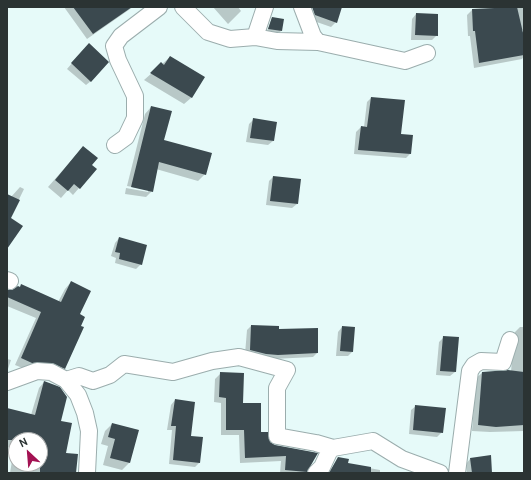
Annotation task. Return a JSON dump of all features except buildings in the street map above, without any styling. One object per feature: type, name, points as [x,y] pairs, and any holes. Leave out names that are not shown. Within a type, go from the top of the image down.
[{"type":"street","points":[[115,145],[126,137],[135,118],[135,96],[118,60],[114,46],[121,36],[159,7]]},
{"type":"street","points":[[183,7],[208,32],[230,39],[255,37],[277,41],[318,42],[405,61],[427,53]]},
{"type":"street","points":[[255,37],[265,7]]},
{"type":"street","points":[[302,7],[313,36],[318,42]]},
{"type":"street","points":[[457,473],[470,371],[474,365],[481,361],[503,362],[510,340]]},
{"type":"street","points":[[66,380],[79,376],[93,381],[110,375],[124,364],[172,372],[212,361],[240,357],[287,370],[277,388],[277,436],[316,443],[333,448],[372,441],[402,459],[440,473]]},
{"type":"street","points":[[7,382],[37,371],[51,372],[66,380],[78,395],[89,431],[87,473]]},
{"type":"street","points":[[316,473],[322,467],[329,452],[333,448]]}]
